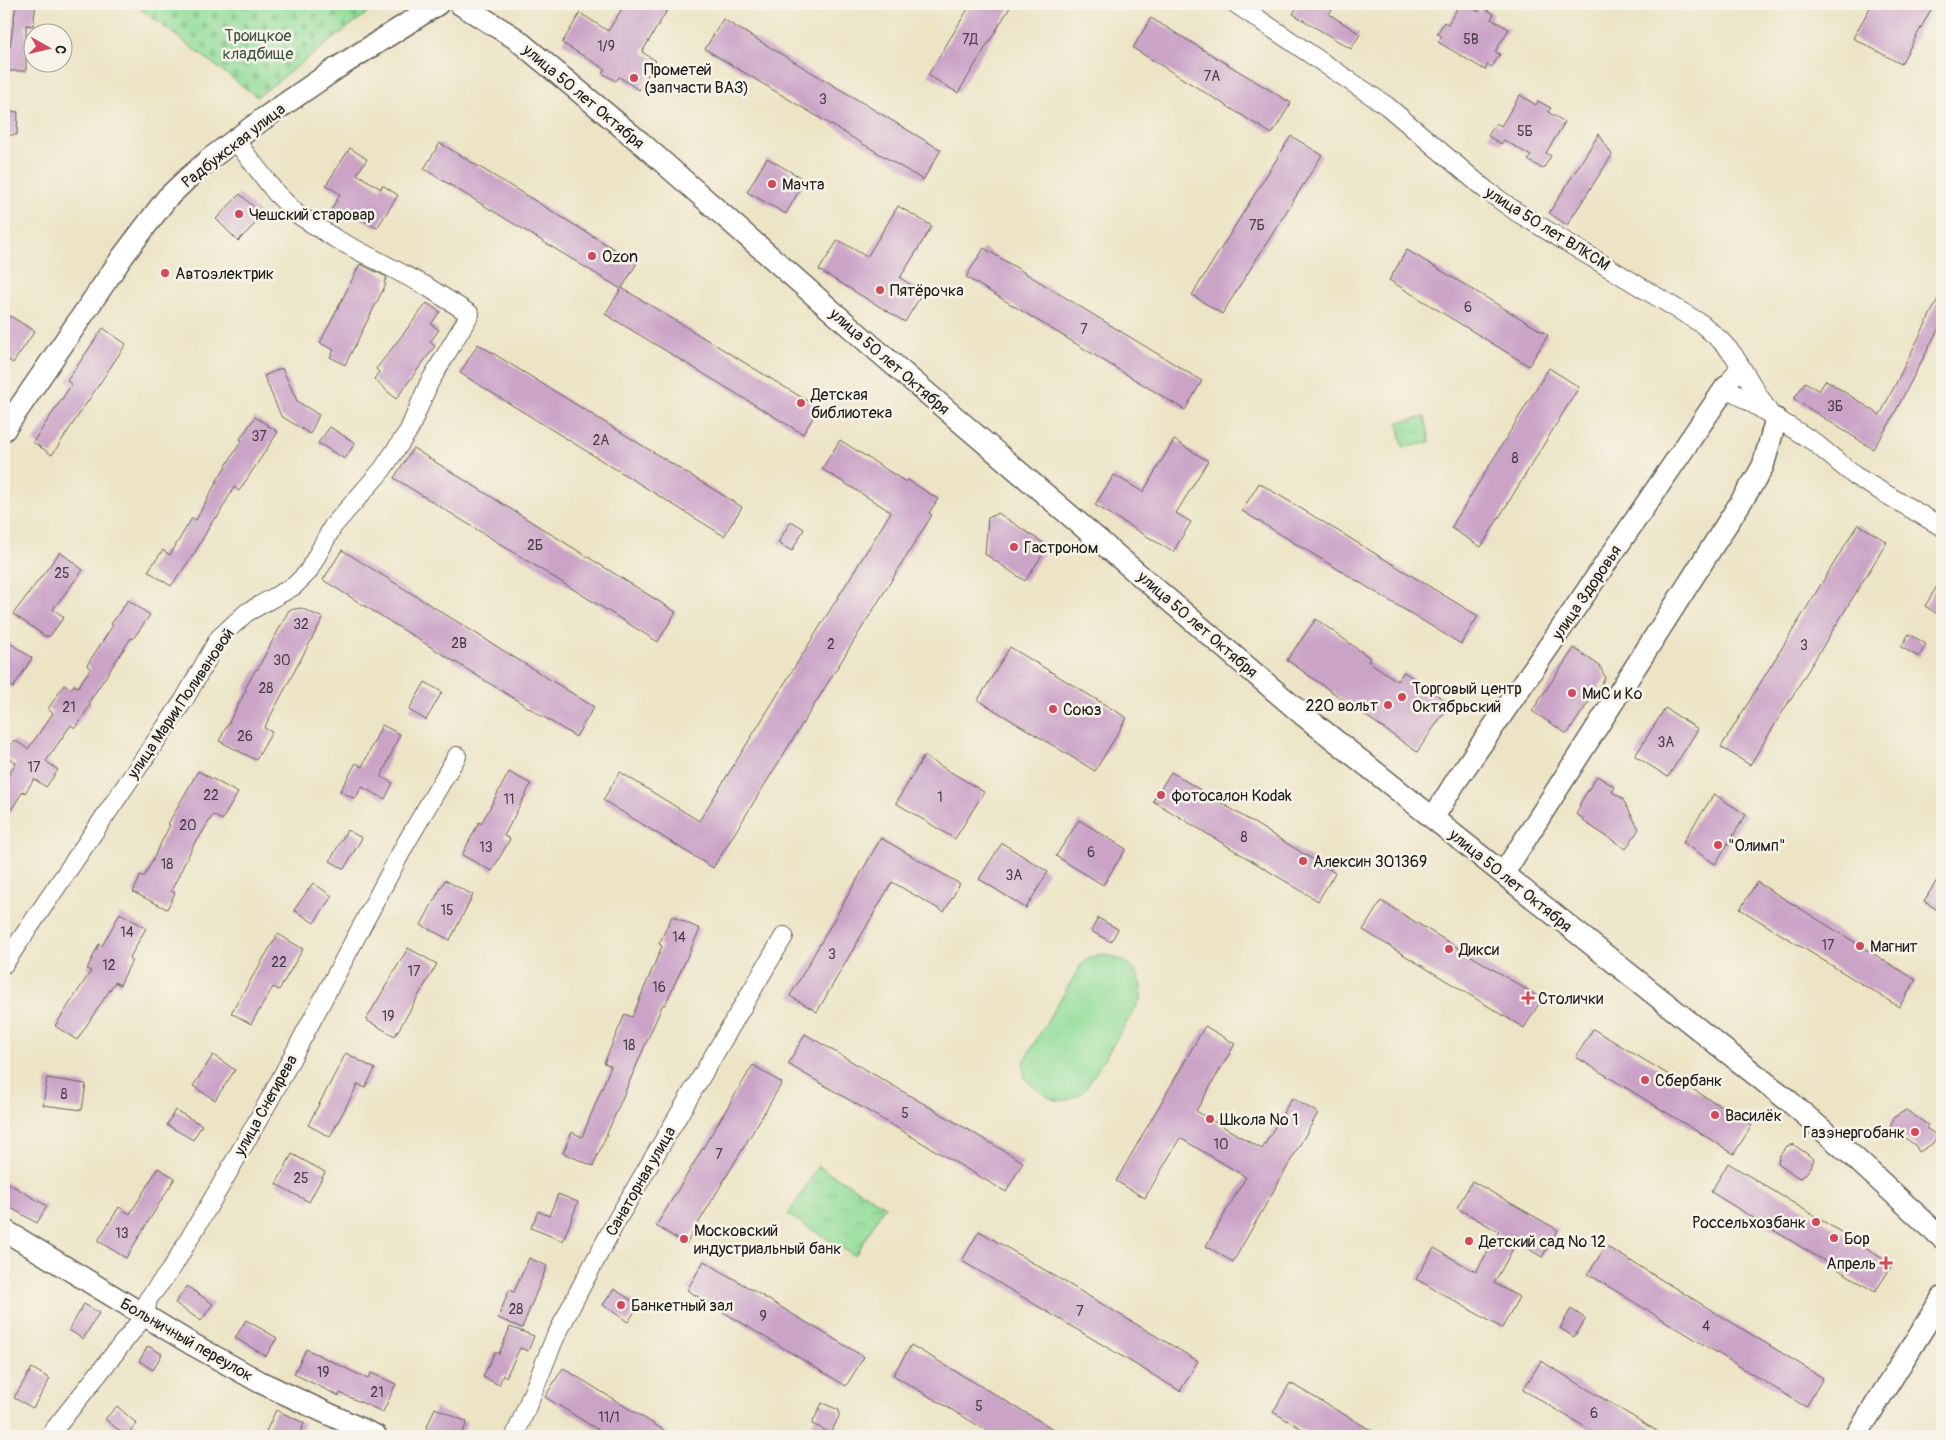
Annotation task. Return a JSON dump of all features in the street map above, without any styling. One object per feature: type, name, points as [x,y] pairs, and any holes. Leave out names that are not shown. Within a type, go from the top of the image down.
[{"type":"street","name":"Радбужская улица","points":[[4,430],[122,256],[149,221],[187,179],[235,140],[337,68],[438,4]]},
{"type":"street","name":"улица 50 лет Октября","points":[[460,4],[514,38],[640,142],[873,347],[1302,714],[1790,1102],[1855,1158],[1942,1238]]},
{"type":"street","name":"улица 50 лет ВЛКСМ","points":[[1236,4],[1387,106],[1486,190],[1515,211],[1702,324],[1721,341],[1740,366],[1773,417]]},
{"type":"street","name":"улица Марии Поливановой","points":[[4,964],[184,700],[219,638],[246,613],[259,604],[286,591],[308,572],[333,526],[382,470],[410,430],[429,383],[470,314],[426,286],[336,239],[297,214],[276,193],[235,140]]},
{"type":"street","name":"улица Здоровья","points":[[1433,818],[1456,781],[1740,366]]},
{"type":"street","name":"улица 50 лет ВЛКСМ","points":[[1726,387],[1827,450],[1856,476],[1942,527]]},
{"type":"street","points":[[1503,874],[1755,480],[1763,466],[1773,417]]},
{"type":"street","name":"улица Снегирева","points":[[49,1436],[144,1315],[148,1299],[172,1268],[221,1185],[271,1097],[406,843],[457,756]]},
{"type":"street","name":"Санаторная улица","points":[[515,1436],[554,1340],[618,1218],[784,936]]},
{"type":"street","name":"Больничный переулок","points":[[4,1230],[144,1315],[260,1382],[376,1436]]},
{"type":"street","points":[[1856,1436],[1942,1298]]},
{"type":"green space","name":"Троицкое кладбище","points":[[134,4],[379,4],[257,97]]},
{"type":"green space","points":[[1425,417],[1430,442],[1403,448],[1398,422]]},
{"type":"green space","points":[[1102,954],[1119,959],[1132,968],[1140,981],[1141,999],[1085,1090],[1068,1100],[1054,1099],[1046,1096],[1025,1079],[1023,1062],[1082,963],[1091,957]]},
{"type":"green space","points":[[818,1166],[885,1206],[855,1256],[788,1215]]},
{"type":"building","points":[[16,4],[36,4],[34,22],[22,22],[22,71],[4,71],[4,47],[10,47]]},
{"type":"building","points":[[625,4],[671,4],[642,52],[656,61],[639,90],[619,77],[616,81],[602,73],[605,69],[562,43],[580,13],[608,31]]},
{"type":"building","points":[[971,4],[1012,4],[958,93],[928,75]]},
{"type":"building","points":[[1299,4],[1336,4],[1329,14],[1360,34],[1351,49],[1293,14]]},
{"type":"building","points":[[1460,4],[1465,4],[1479,12],[1482,7],[1494,14],[1491,19],[1509,29],[1495,52],[1500,54],[1492,67],[1488,64],[1485,70],[1438,42],[1442,36],[1437,34],[1444,22],[1448,24]]},
{"type":"building","points":[[1872,4],[1934,4],[1901,64],[1853,38]]},
{"type":"building","points":[[1151,18],[1291,103],[1272,134],[1133,48]]},
{"type":"building","points":[[723,19],[941,150],[923,180],[705,49]]},
{"type":"building","points":[[1520,95],[1536,105],[1538,101],[1551,108],[1548,112],[1565,122],[1546,153],[1551,156],[1543,169],[1528,160],[1531,156],[1504,140],[1501,144],[1488,136],[1496,123],[1501,126]]},
{"type":"building","points":[[4,111],[18,112],[17,135],[4,135]]},
{"type":"building","points":[[1599,134],[1612,155],[1567,225],[1549,213]]},
{"type":"building","points":[[1291,136],[1322,155],[1222,314],[1192,295]]},
{"type":"building","points":[[440,143],[637,263],[622,288],[819,408],[803,434],[605,314],[621,289],[424,169]]},
{"type":"building","points":[[350,148],[367,159],[357,174],[381,189],[382,185],[398,195],[377,228],[355,215],[353,218],[345,213],[342,217],[331,210],[340,194],[326,185]]},
{"type":"building","points":[[767,158],[805,180],[786,214],[747,192]]},
{"type":"building","points":[[240,194],[263,216],[238,241],[216,219]]},
{"type":"building","points":[[898,206],[932,226],[900,278],[923,292],[905,322],[819,270],[838,240],[867,257]]},
{"type":"building","points":[[984,248],[1202,381],[1185,410],[966,277]]},
{"type":"building","points":[[1407,250],[1548,335],[1529,366],[1389,280]]},
{"type":"building","points":[[360,264],[387,277],[384,283],[386,284],[345,365],[330,357],[334,350],[320,343]]},
{"type":"building","points":[[1942,291],[1942,322],[1889,424],[1873,449],[1794,399],[1805,382],[1819,391],[1826,380],[1880,415]]},
{"type":"building","points":[[427,303],[440,312],[431,324],[439,330],[430,342],[435,346],[396,399],[374,379],[379,372],[376,369]]},
{"type":"building","points":[[10,316],[35,331],[13,363],[4,357],[4,324]]},
{"type":"building","points":[[103,328],[126,344],[52,455],[33,442],[72,384],[67,381]]},
{"type":"building","points":[[478,344],[742,507],[724,536],[460,373]]},
{"type":"building","points":[[282,368],[297,401],[319,415],[310,434],[281,416],[264,376]]},
{"type":"building","points":[[1549,368],[1579,387],[1481,547],[1451,528]]},
{"type":"building","points":[[255,417],[278,432],[239,491],[234,487],[217,518],[215,517],[194,554],[171,586],[148,571],[163,550],[170,555],[192,518],[196,520],[242,440],[240,439]]},
{"type":"building","points":[[330,427],[355,443],[345,459],[318,443]]},
{"type":"building","points":[[840,440],[906,482],[908,480],[938,499],[929,513],[932,515],[713,868],[603,800],[620,772],[699,821],[891,512],[822,469]]},
{"type":"building","points":[[1174,440],[1208,461],[1176,513],[1191,522],[1173,552],[1095,505],[1114,475],[1143,492]]},
{"type":"building","points":[[413,448],[676,612],[658,642],[394,478]]},
{"type":"building","points":[[1259,483],[1478,616],[1461,644],[1242,511]]},
{"type":"building","points":[[998,513],[1048,546],[1025,581],[985,554],[988,518]]},
{"type":"building","points":[[791,521],[804,529],[792,551],[778,543]]},
{"type":"building","points":[[1858,524],[1887,542],[1750,765],[1721,747]]},
{"type":"building","points":[[342,550],[594,707],[576,737],[323,580]]},
{"type":"building","points":[[60,552],[83,570],[53,609],[64,617],[50,636],[45,636],[13,614]]},
{"type":"building","points":[[1942,578],[1942,617],[1925,606]]},
{"type":"building","points":[[128,600],[150,615],[133,639],[131,638],[89,702],[91,704],[75,728],[71,725],[46,761],[58,770],[46,787],[34,779],[25,793],[23,791],[4,822],[4,782],[16,763],[4,755],[14,740],[28,749],[53,713],[48,709],[64,685],[70,690],[74,685],[78,687],[91,668],[87,665],[113,625],[111,624]]},
{"type":"building","points":[[301,608],[323,618],[264,728],[272,732],[256,760],[219,741],[245,689],[289,610]]},
{"type":"building","points":[[1316,619],[1370,658],[1368,661],[1397,681],[1404,672],[1450,704],[1417,752],[1287,660]]},
{"type":"building","points":[[1909,634],[1926,644],[1919,657],[1901,647]]},
{"type":"building","points":[[4,639],[32,658],[13,688],[4,683]]},
{"type":"building","name":"Союз","points":[[1010,647],[1127,718],[1095,771],[978,700]]},
{"type":"building","points":[[1574,648],[1600,666],[1605,678],[1567,734],[1532,711]]},
{"type":"building","points":[[425,682],[442,692],[426,720],[409,710]]},
{"type":"building","points":[[1665,708],[1698,729],[1668,777],[1635,756]]},
{"type":"building","points":[[382,725],[400,734],[381,777],[393,783],[385,799],[362,787],[355,799],[340,791],[356,763],[362,767]]},
{"type":"building","points":[[924,756],[984,792],[955,839],[896,803]]},
{"type":"building","points":[[198,771],[238,793],[222,820],[213,815],[196,840],[171,891],[175,893],[167,909],[133,892],[141,875],[144,877],[170,825],[168,824]]},
{"type":"building","points":[[509,772],[531,784],[504,836],[510,839],[492,871],[462,855]]},
{"type":"building","points":[[1171,772],[1335,873],[1318,901],[1153,801]]},
{"type":"building","points":[[1597,776],[1615,787],[1612,792],[1622,798],[1639,829],[1626,849],[1583,821],[1584,819],[1576,814],[1581,806],[1579,805]]},
{"type":"building","points":[[1714,794],[1746,815],[1715,864],[1683,842]]},
{"type":"building","points":[[1079,820],[1126,849],[1103,885],[1056,856]]},
{"type":"building","points":[[347,830],[362,838],[344,869],[330,861]]},
{"type":"building","points":[[881,838],[960,884],[944,912],[892,882],[817,1012],[790,996]]},
{"type":"building","points":[[1002,843],[1048,872],[1026,908],[979,879]]},
{"type":"building","points":[[1942,872],[1942,913],[1924,901]]},
{"type":"building","points":[[445,880],[473,895],[450,940],[421,925]]},
{"type":"building","points":[[1757,882],[1916,980],[1899,1007],[1740,909]]},
{"type":"building","points":[[313,883],[332,896],[314,923],[294,910]]},
{"type":"building","points":[[1381,901],[1542,999],[1524,1028],[1363,930]]},
{"type":"building","points":[[120,913],[146,928],[129,959],[132,960],[120,985],[115,982],[77,1040],[55,1026],[91,971],[87,969],[99,944],[102,946]]},
{"type":"building","points":[[672,916],[700,929],[665,1005],[663,1004],[593,1166],[563,1153],[572,1132],[582,1137],[611,1066],[604,1063],[625,1014],[632,1017],[662,946],[659,944]]},
{"type":"building","points":[[1098,918],[1118,929],[1111,942],[1091,931]]},
{"type":"building","points":[[278,934],[303,949],[279,990],[273,987],[251,1024],[231,1013]]},
{"type":"building","points":[[408,948],[437,964],[395,1036],[366,1020]]},
{"type":"building","points":[[1205,1026],[1235,1044],[1196,1111],[1262,1149],[1292,1098],[1318,1113],[1233,1262],[1206,1246],[1246,1177],[1180,1138],[1145,1198],[1116,1181]]},
{"type":"building","points":[[1593,1029],[1752,1125],[1734,1154],[1576,1057]]},
{"type":"building","points":[[805,1034],[1023,1162],[1006,1192],[788,1064]]},
{"type":"building","points":[[346,1053],[375,1069],[365,1088],[358,1084],[330,1137],[308,1125]]},
{"type":"building","points":[[213,1055],[235,1070],[215,1100],[193,1086]]},
{"type":"building","points":[[753,1065],[782,1083],[686,1244],[656,1226]]},
{"type":"building","points":[[47,1078],[86,1084],[82,1110],[43,1105]]},
{"type":"building","points":[[175,1110],[202,1125],[193,1140],[167,1125]]},
{"type":"building","points":[[1906,1110],[1928,1125],[1926,1128],[1938,1136],[1932,1144],[1919,1152],[1915,1145],[1890,1127],[1893,1118]]},
{"type":"building","points":[[1793,1144],[1814,1159],[1804,1176],[1799,1178],[1778,1163],[1780,1155],[1787,1146]]},
{"type":"building","points":[[292,1154],[325,1172],[309,1202],[276,1184]]},
{"type":"building","points":[[1728,1163],[1893,1264],[1875,1292],[1711,1192]]},
{"type":"building","points":[[158,1168],[175,1178],[126,1258],[98,1241],[119,1207],[130,1214]]},
{"type":"building","points":[[4,1181],[47,1206],[37,1223],[4,1204]]},
{"type":"building","points":[[1472,1181],[1558,1230],[1542,1257],[1517,1242],[1494,1283],[1519,1297],[1502,1328],[1416,1279],[1434,1248],[1476,1272],[1499,1232],[1457,1208]]},
{"type":"building","points":[[558,1194],[578,1202],[563,1241],[531,1228],[538,1211],[549,1216]]},
{"type":"building","points":[[979,1231],[1198,1361],[1180,1391],[962,1261]]},
{"type":"building","points":[[1606,1246],[1823,1378],[1806,1407],[1588,1274]]},
{"type":"building","points":[[529,1258],[547,1266],[522,1328],[498,1318],[509,1290],[514,1292]]},
{"type":"building","points":[[704,1261],[864,1357],[846,1386],[687,1290]]},
{"type":"building","points":[[187,1286],[213,1304],[201,1321],[175,1303]]},
{"type":"building","name":"Банкетный зал","points":[[614,1289],[639,1305],[628,1322],[603,1305]]},
{"type":"building","points":[[84,1304],[99,1313],[83,1339],[69,1330]]},
{"type":"building","points":[[1571,1309],[1586,1319],[1574,1337],[1560,1328]]},
{"type":"building","points":[[246,1320],[277,1338],[266,1356],[235,1338]]},
{"type":"building","points":[[510,1327],[534,1336],[528,1351],[520,1348],[506,1377],[503,1375],[499,1385],[483,1377],[495,1352],[499,1354]]},
{"type":"building","points":[[911,1345],[1065,1436],[996,1436],[893,1375]]},
{"type":"building","points":[[148,1346],[162,1354],[153,1370],[139,1361]]},
{"type":"building","points":[[306,1349],[368,1379],[371,1373],[396,1384],[383,1412],[340,1393],[339,1396],[294,1374]]},
{"type":"building","points":[[1541,1361],[1665,1436],[1600,1436],[1523,1390]]},
{"type":"building","points":[[32,1368],[50,1379],[33,1408],[14,1398]]},
{"type":"building","points":[[563,1368],[673,1436],[608,1436],[545,1397]]},
{"type":"building","points":[[1290,1383],[1381,1436],[1314,1436],[1273,1412]]},
{"type":"building","points":[[822,1403],[839,1410],[839,1416],[831,1433],[812,1424]]},
{"type":"building","points":[[117,1406],[137,1424],[126,1436],[105,1419]]},
{"type":"building","points":[[435,1408],[467,1422],[461,1436],[443,1436],[426,1429]]},
{"type":"building","points":[[276,1410],[304,1423],[299,1436],[264,1436]]},
{"type":"place","name":"Прометей (запчасти ВАЗ)","points":[[634,78]]},
{"type":"place","name":"Мачта","points":[[772,184]]},
{"type":"place","name":"Чешский старовар","points":[[239,214]]},
{"type":"place","name":"Ozon","points":[[592,256]]},
{"type":"place","name":"Автоэлектрик","points":[[165,273]]},
{"type":"place","name":"Пятёрочка","points":[[880,290]]},
{"type":"place","name":"Детская библиотека","points":[[801,403]]},
{"type":"place","name":"Гастроном","points":[[1014,547]]},
{"type":"place","name":"МиС и Ко","points":[[1572,693]]},
{"type":"place","name":"Торговый центр Октябрьский","points":[[1402,697]]},
{"type":"place","name":"220 вольт","points":[[1388,705]]},
{"type":"place","name":"Союз","points":[[1053,709]]},
{"type":"place","name":"фотосалон Kodak","points":[[1161,795]]},
{"type":"place","name":"\"Олимп\"","points":[[1718,845]]},
{"type":"place","name":"Алексин 301369","points":[[1303,861]]},
{"type":"place","name":"Магнит","points":[[1860,946]]},
{"type":"place","name":"Дикси","points":[[1449,949]]},
{"type":"place","name":"Столички","points":[[1528,998]]},
{"type":"place","name":"Сбербанк","points":[[1645,1080]]},
{"type":"place","name":"Василёк","points":[[1715,1115]]},
{"type":"place","name":"Школа № 1","points":[[1210,1119]]},
{"type":"place","name":"Газэнергобанк","points":[[1915,1132]]},
{"type":"place","name":"Россельхозбанк","points":[[1816,1222]]},
{"type":"place","name":"Бор","points":[[1834,1238]]},
{"type":"place","name":"Московский индустриальный банк","points":[[684,1239]]},
{"type":"place","name":"Детский сад № 12","points":[[1469,1241]]},
{"type":"place","name":"Апрель","points":[[1886,1263]]},
{"type":"place","name":"Банкетный зал","points":[[621,1305]]}]
